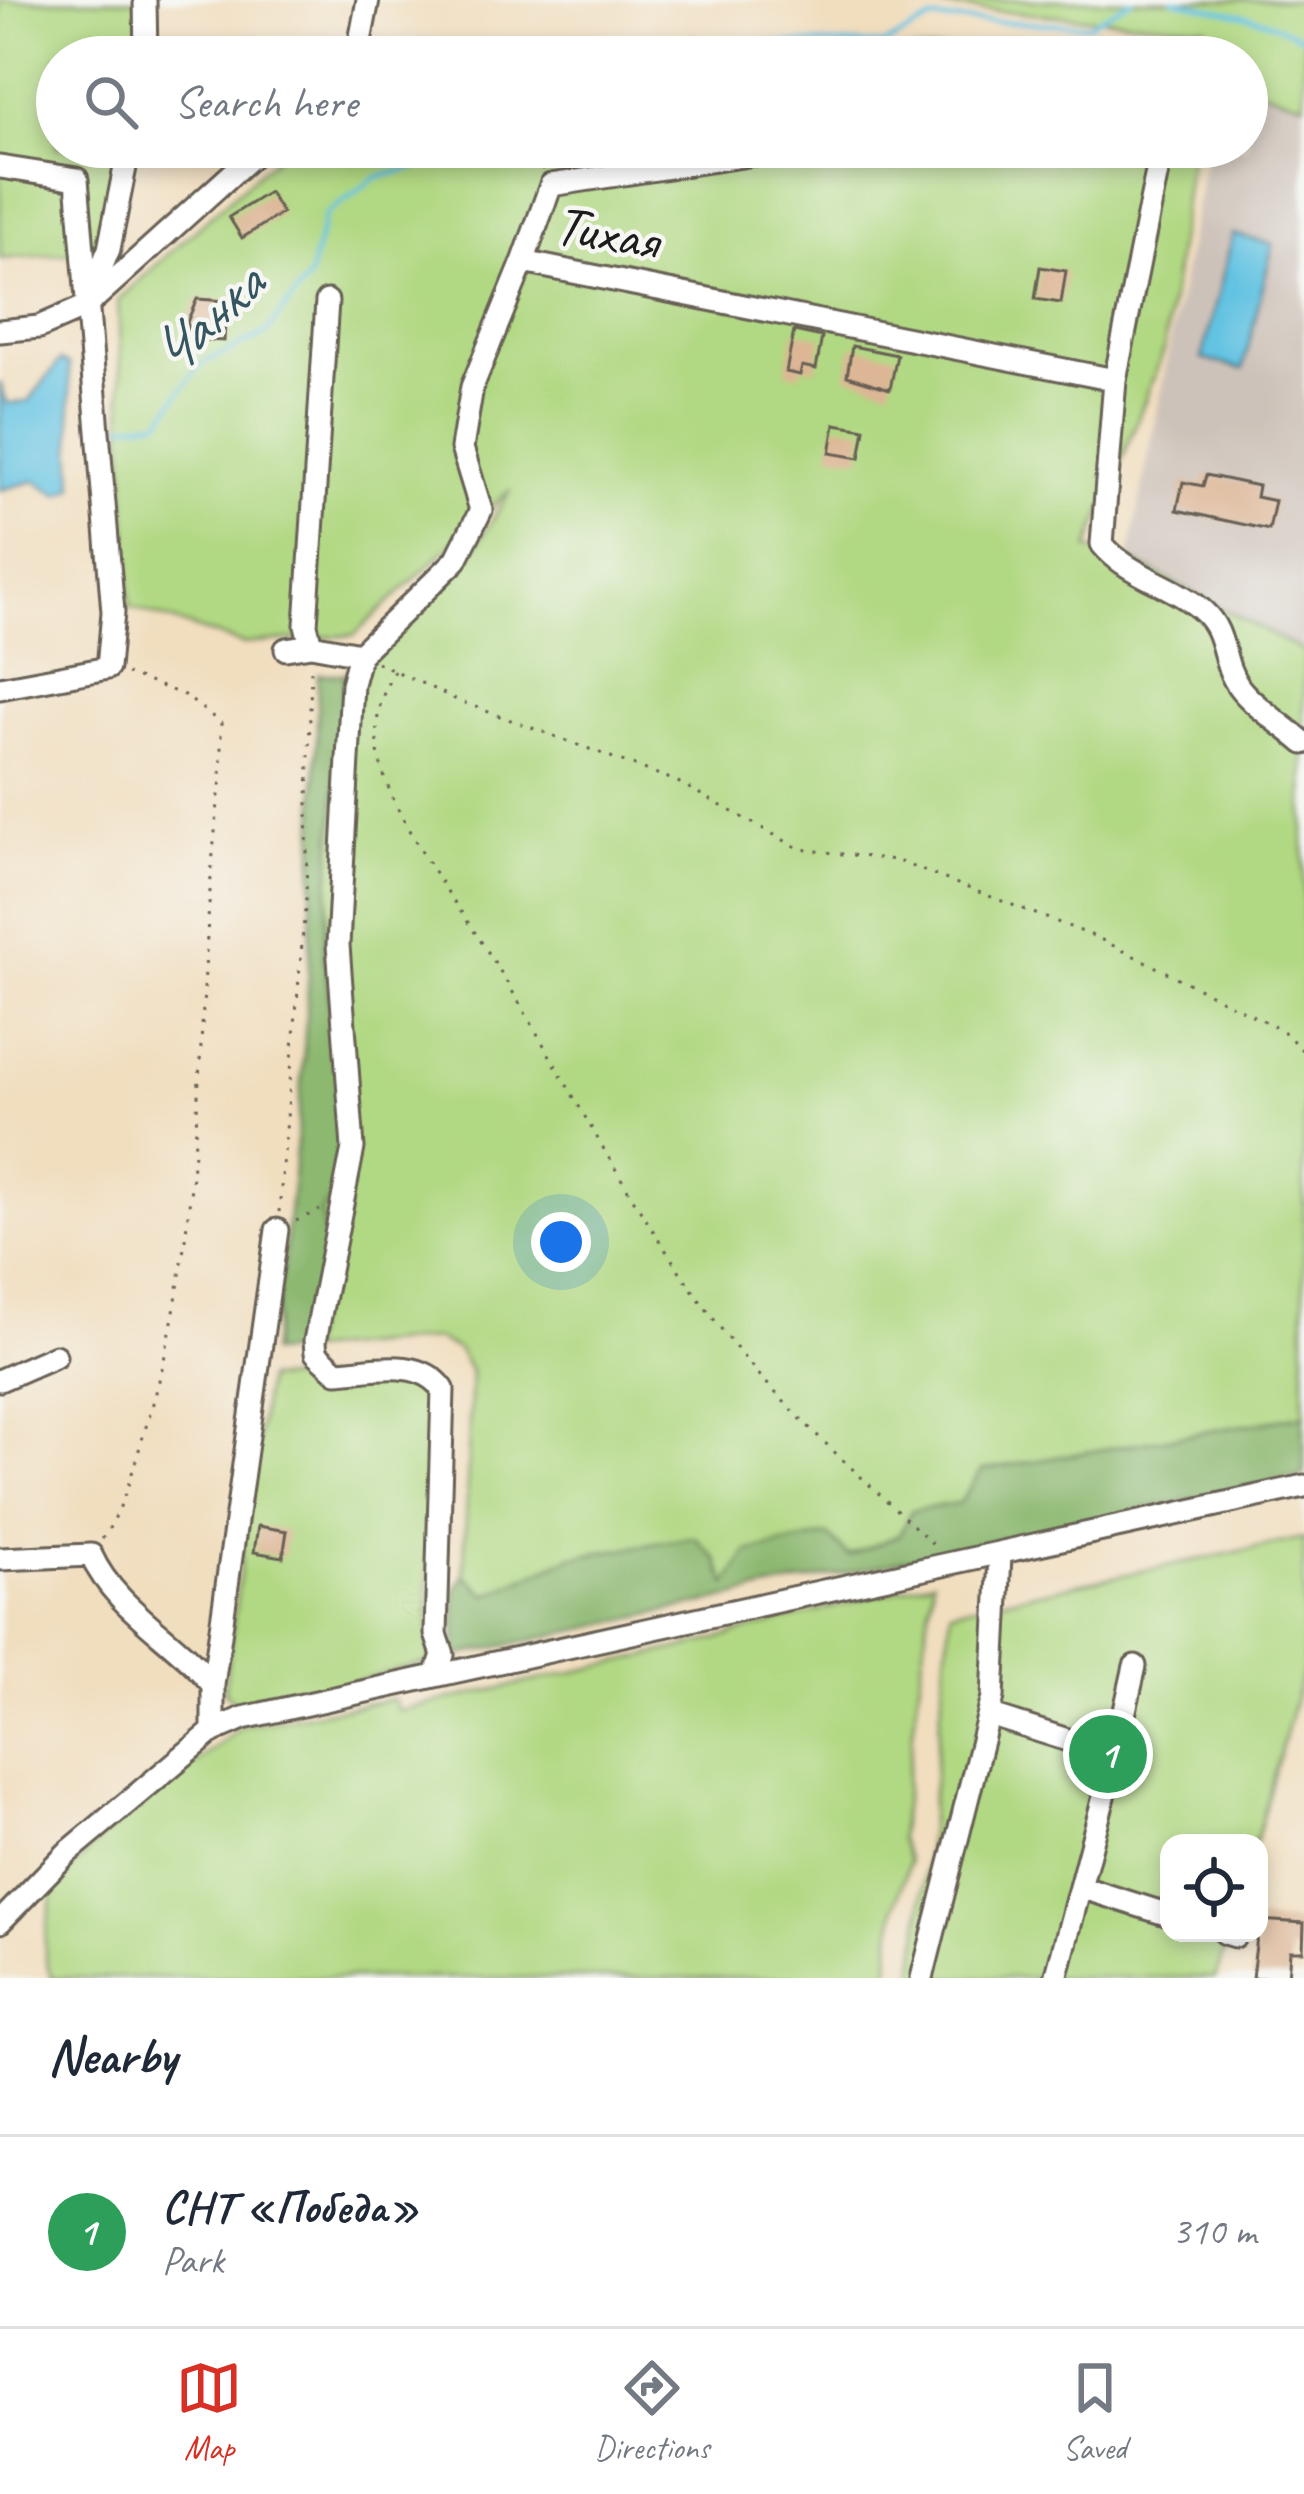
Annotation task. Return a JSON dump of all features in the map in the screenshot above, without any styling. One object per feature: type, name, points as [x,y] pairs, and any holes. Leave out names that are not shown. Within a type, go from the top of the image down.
[{"type":"street","points":[[145,0],[146,36]]},
{"type":"street","points":[[361,36],[368,0]]},
{"type":"street","points":[[0,167],[77,179],[112,586],[108,668],[0,688]]},
{"type":"street","points":[[85,307],[109,249],[125,168]]},
{"type":"street","points":[[0,331],[39,327],[85,307],[239,168]]},
{"type":"street","points":[[523,262],[551,185],[662,168]]},
{"type":"street","points":[[1158,168],[1115,380],[1102,544],[1115,560],[1209,617],[1219,627],[1230,673],[1242,692],[1304,743]]},
{"type":"street","name":"Тихая","points":[[360,654],[456,560],[481,510],[463,448],[472,387],[523,262],[1115,380]]},
{"type":"street","points":[[311,645],[306,626],[327,301]]},
{"type":"street","points":[[286,649],[311,645],[360,654],[352,684],[338,945],[353,1148],[316,1353],[337,1372],[410,1368],[424,1371],[443,1389],[436,1634],[443,1654],[436,1675]]},
{"type":"street","points":[[214,1731],[213,1685],[277,1230]]},
{"type":"street","points":[[0,1380],[55,1356]]},
{"type":"street","points":[[0,1922],[67,1852],[214,1731],[243,1718],[1304,1486]]},
{"type":"street","points":[[0,1559],[91,1556],[103,1582],[191,1659],[213,1685]]},
{"type":"street","points":[[922,1978],[989,1715],[1000,1556]]},
{"type":"street","points":[[1056,1978],[1135,1666]]},
{"type":"street","points":[[989,1715],[1115,1755]]},
{"type":"street","points":[[1080,1887],[1160,1912]]},
{"type":"path","points":[[311,645],[306,896],[277,1230],[344,1199]]},
{"type":"path","points":[[360,654],[459,701],[676,781],[800,849],[895,860],[1096,937],[1282,1030],[1304,1052]]},
{"type":"path","points":[[91,1556],[118,1517],[155,1398],[184,1270],[221,779],[220,723],[184,695],[108,668]]},
{"type":"path","points":[[394,671],[378,701],[379,759],[415,838],[497,966],[634,1202],[737,1348],[822,1442],[956,1565]]},
{"type":"shaded area","points":[[1268,92],[1304,103],[1304,652],[1129,559],[1203,168],[1268,168]]},
{"type":"green space","points":[[0,0],[139,0],[139,36],[36,36],[36,168],[117,168],[100,251],[0,259]]},
{"type":"green space","points":[[852,0],[1304,0],[1304,103],[1268,92],[1268,36],[1209,36],[1207,27]]},
{"type":"green space","points":[[264,168],[1188,168],[1164,350],[1088,549],[1129,559],[1304,652],[1304,1415],[983,1470],[959,1503],[911,1511],[899,1535],[848,1556],[726,1586],[695,1538],[572,1557],[487,1595],[464,1575],[471,1372],[457,1349],[435,1339],[307,1351],[328,1256],[321,1212],[342,1186],[335,1030],[324,959],[344,674],[468,560],[511,489],[354,635],[242,644],[130,607],[118,300]]},
{"type":"green space","points":[[318,674],[344,674],[324,959],[349,1150],[342,1186],[321,1212],[328,1256],[307,1351],[270,1353],[292,1184],[306,1014]]},
{"type":"green space","points":[[266,1379],[420,1379],[436,1394],[427,1516],[430,1662],[261,1706],[239,1707],[224,1691]]},
{"type":"green space","points":[[1304,1415],[1304,1475],[456,1656],[455,1592],[464,1575],[487,1595],[572,1557],[695,1537],[717,1560],[727,1585],[747,1552],[828,1535],[849,1556],[899,1535],[911,1511],[959,1503],[982,1470]]},
{"type":"green space","points":[[1304,1538],[1304,1666],[1257,1834],[1160,1834],[1160,1942],[1227,1942],[1215,1978],[914,1978],[951,1610]]},
{"type":"green space","points":[[933,1580],[899,1838],[909,1861],[895,1907],[888,1978],[52,1978],[45,1943],[53,1887],[104,1836],[242,1726],[393,1699],[398,1711],[687,1647]]},
{"type":"water","points":[[1233,234],[1273,244],[1243,369],[1202,359]]},
{"type":"water","points":[[60,361],[69,364],[74,487],[60,495],[35,481],[0,490],[0,382],[7,403],[28,402]]},
{"type":"building","points":[[269,192],[282,213],[242,238],[229,217]]},
{"type":"building","points":[[1040,267],[1066,271],[1061,303],[1035,299]]},
{"type":"building","points":[[197,299],[226,301],[224,341],[190,339],[187,322]]},
{"type":"building","points":[[794,331],[822,337],[816,369],[802,366],[800,375],[786,372]]},
{"type":"building","points":[[852,346],[897,355],[890,389],[847,376]]},
{"type":"building","points":[[835,424],[865,429],[860,458],[830,453]]},
{"type":"building","points":[[1206,475],[1258,486],[1256,497],[1275,501],[1269,530],[1177,510],[1183,482],[1203,486]]},
{"type":"building","points":[[258,1526],[287,1531],[283,1557],[254,1552]]},
{"type":"building","points":[[1268,1921],[1304,1923],[1303,1951],[1290,1951],[1288,1978],[1252,1978],[1256,1942],[1268,1942]]},
{"type":"waterway","name":"Чанка","points":[[901,36],[932,20],[1089,25],[1131,0]]},
{"type":"waterway","name":"Чанка","points":[[1174,0],[1266,21],[1304,38]]},
{"type":"waterway","name":"Чанка","points":[[122,425],[160,421],[199,365],[265,334],[309,278],[325,215],[375,178],[415,168]]},
{"type":"place","name":"СНТ «Победа»","points":[[1108,1754]]}]
